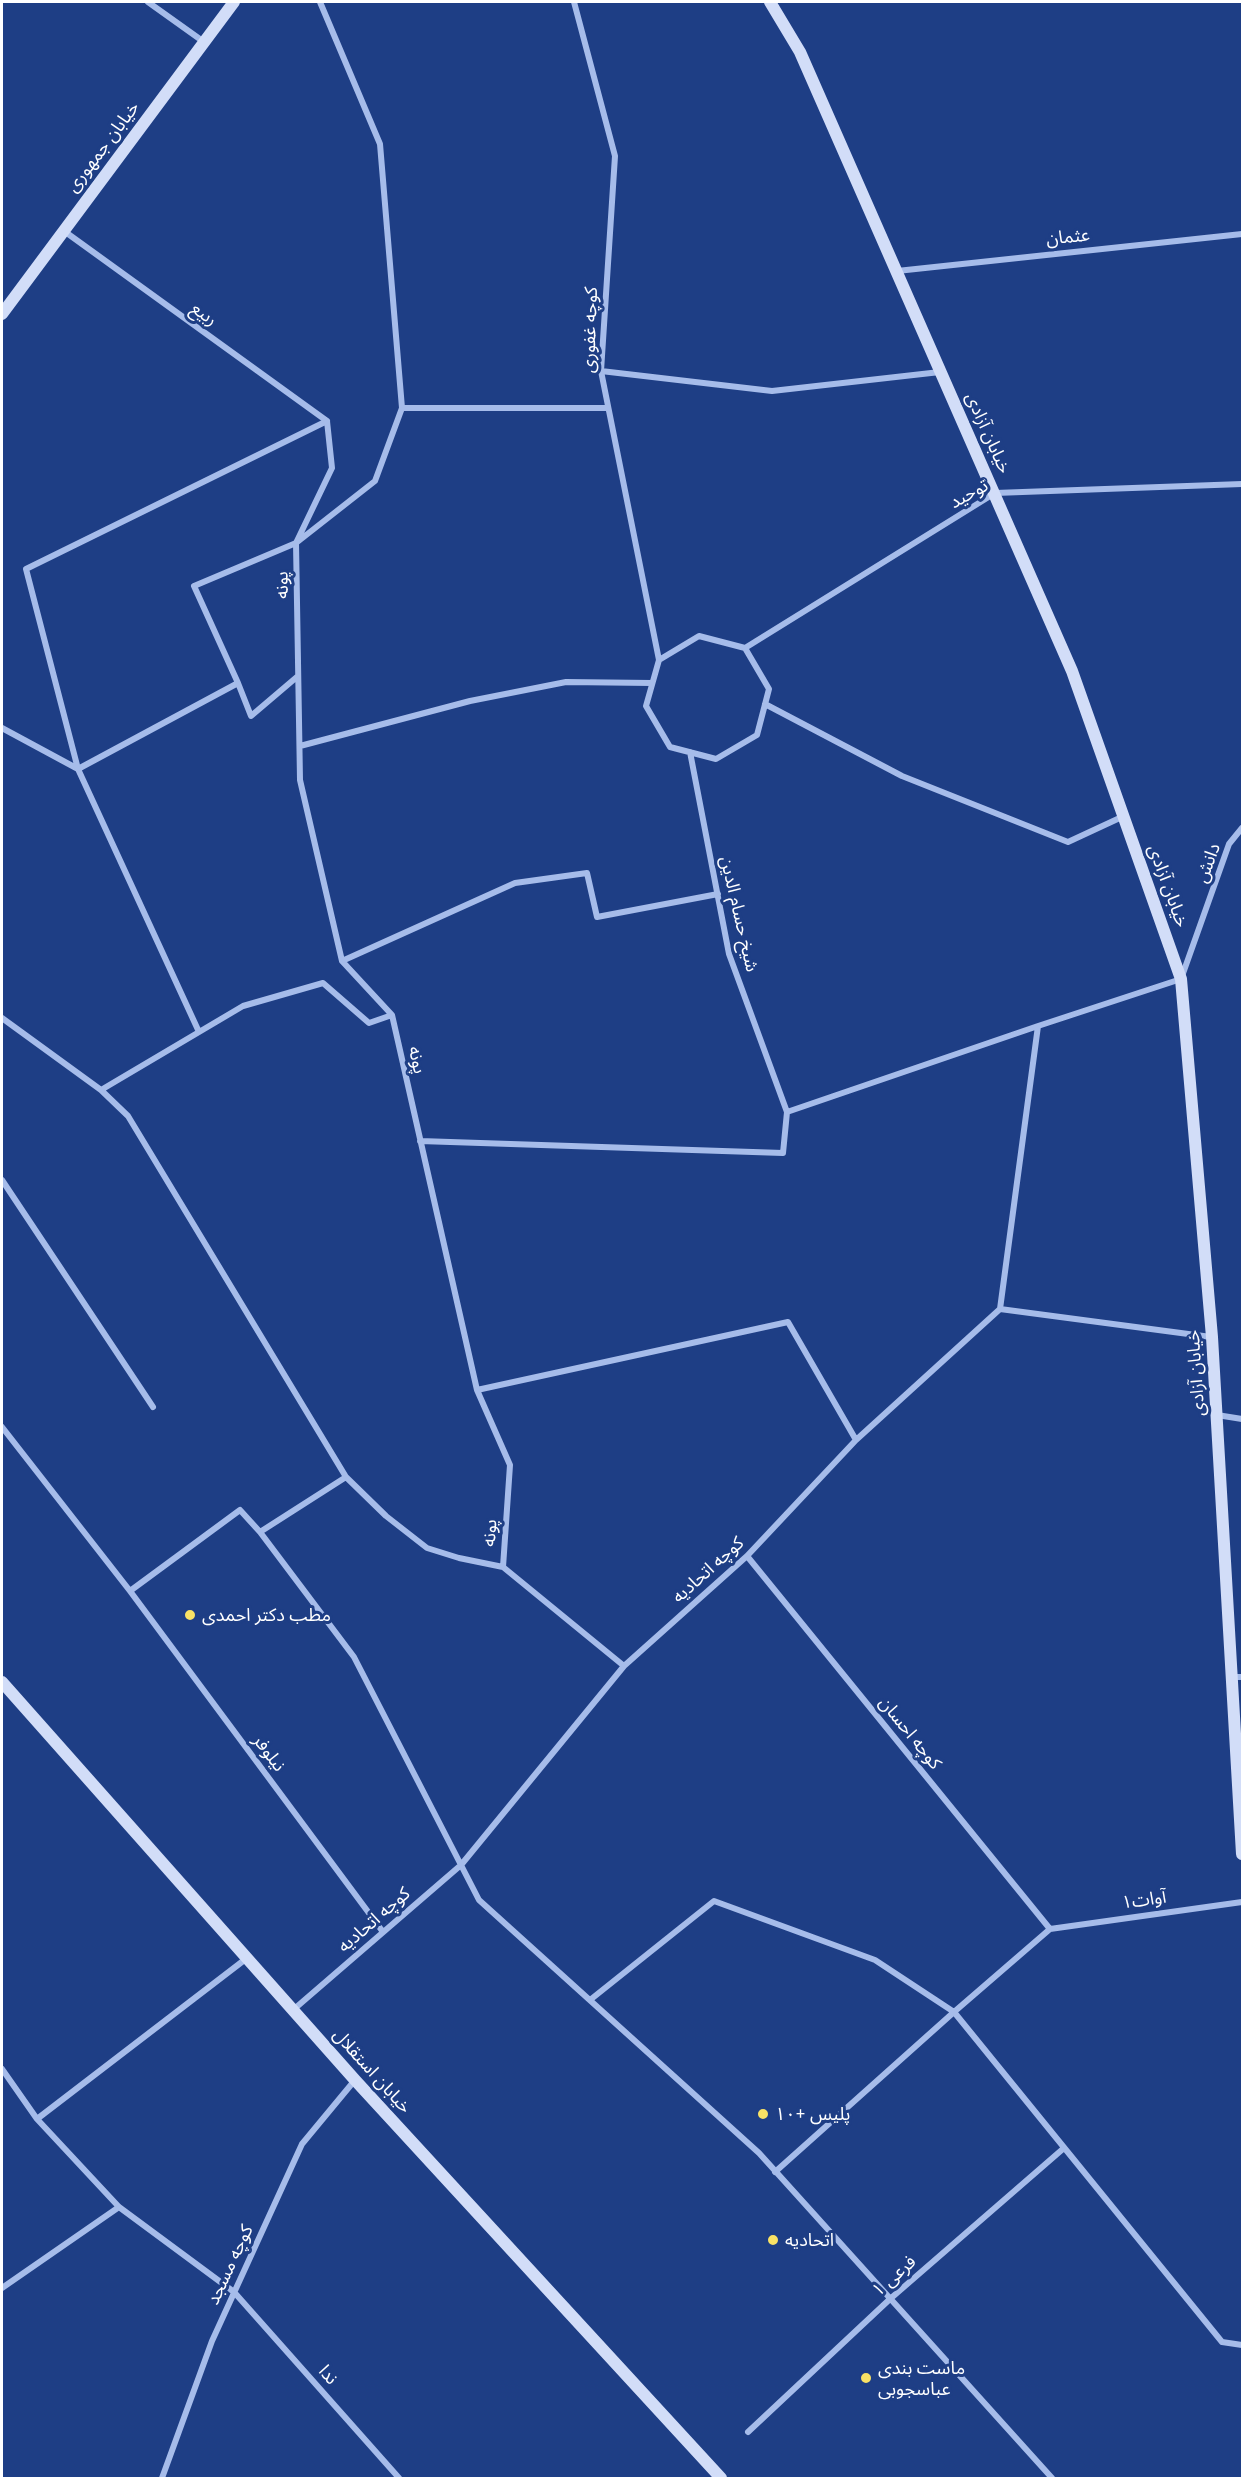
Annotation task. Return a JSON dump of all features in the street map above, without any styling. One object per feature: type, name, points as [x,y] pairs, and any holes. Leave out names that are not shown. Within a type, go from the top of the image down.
[{"type":"street","points":[[148,2],[204,42]]},
{"type":"street","name":"خیابان جمهوری","points":[[2,314],[234,2]]},
{"type":"street","points":[[298,676],[251,716],[194,586],[296,543],[375,481],[402,408],[380,144],[320,2]]},
{"type":"street","name":"کوچه غفوری","points":[[574,2],[615,156],[601,371],[658,660]]},
{"type":"street","name":"خیابان آزادی","points":[[770,2],[801,52],[1072,671],[1181,979],[1212,1337],[1237,1677],[1242,1854]]},
{"type":"street","name":"ربیع","points":[[64,231],[327,421]]},
{"type":"street","name":"عثمان","points":[[897,271],[1242,234]]},
{"type":"street","points":[[601,371],[772,391],[941,372]]},
{"type":"street","points":[[402,408],[608,408]]},
{"type":"street","points":[[199,1032],[78,769],[26,569],[327,421]]},
{"type":"street","name":"پونه","points":[[327,421],[332,468],[296,543],[300,780],[342,961],[392,1015],[477,1390],[510,1465],[503,1567],[624,1666]]},
{"type":"street","name":"توحید","points":[[745,648],[995,493],[1242,484]]},
{"type":"street","points":[[699,636],[745,648],[769,689],[757,735],[716,759],[670,747],[646,706],[658,660],[699,636]]},
{"type":"street","points":[[300,746],[470,701],[566,682],[652,683]]},
{"type":"street","points":[[78,769],[238,683]]},
{"type":"street","points":[[765,704],[902,776],[1068,842],[1124,816]]},
{"type":"street","points":[[2,728],[78,769]]},
{"type":"street","name":"شیخ حسام الدین","points":[[690,752],[729,954],[788,1112]]},
{"type":"street","name":"دانش","points":[[1181,979],[1229,844],[1242,828]]},
{"type":"street","points":[[342,961],[514,883],[586,873],[597,917],[718,894]]},
{"type":"street","points":[[420,1140],[783,1153],[788,1112],[1181,979]]},
{"type":"street","points":[[101,1090],[243,1006],[323,982],[369,1023],[392,1015]]},
{"type":"street","points":[[2,1018],[101,1090],[128,1116],[346,1477],[386,1516],[427,1548],[459,1558],[503,1567]]},
{"type":"street","points":[[1038,1026],[1000,1309],[1212,1337]]},
{"type":"street","points":[[2,1180],[153,1407]]},
{"type":"street","name":"کوچه اتحادیه","points":[[293,2010],[461,1865],[624,1666],[747,1556],[856,1440],[1000,1309]]},
{"type":"street","points":[[477,1390],[788,1322],[856,1440]]},
{"type":"street","points":[[1216,1415],[1242,1419]]},
{"type":"street","name":"نیلوفر","points":[[2,1427],[130,1591],[383,1932]]},
{"type":"street","points":[[260,1532],[346,1477]]},
{"type":"street","points":[[130,1591],[240,1510],[260,1532],[354,1658],[479,1900],[759,2153],[1052,2478]]},
{"type":"street","name":"کوچه احسان","points":[[747,1556],[1050,1929]]},
{"type":"street","name":"خیابان استقلال","points":[[4,1690],[716,2476]]},
{"type":"street","points":[[590,2000],[714,1901],[875,1960],[954,2012],[1222,2342],[1242,2345]]},
{"type":"street","name":"آوات۱","points":[[1050,1929],[1242,1902]]},
{"type":"street","points":[[776,2172],[1050,1929]]},
{"type":"street","points":[[37,2119],[247,1958]]},
{"type":"street","name":"ندا","points":[[2,2070],[37,2119],[119,2207],[234,2292],[399,2478]]},
{"type":"street","name":"کوچه مسجد","points":[[162,2478],[212,2341],[302,2144],[355,2080]]},
{"type":"street","name":"فرعی ۱","points":[[748,2432],[890,2299],[1064,2148]]},
{"type":"street","points":[[2,2288],[119,2207]]},
{"type":"place","name":"مطب دکتر احمدی","points":[[190,1615]]},
{"type":"place","name":"پلیس +۱۰","points":[[763,2114]]},
{"type":"place","name":"اتحادیه","points":[[773,2240]]},
{"type":"place","name":"ماست بندی عباسجوبی","points":[[866,2378]]}]
